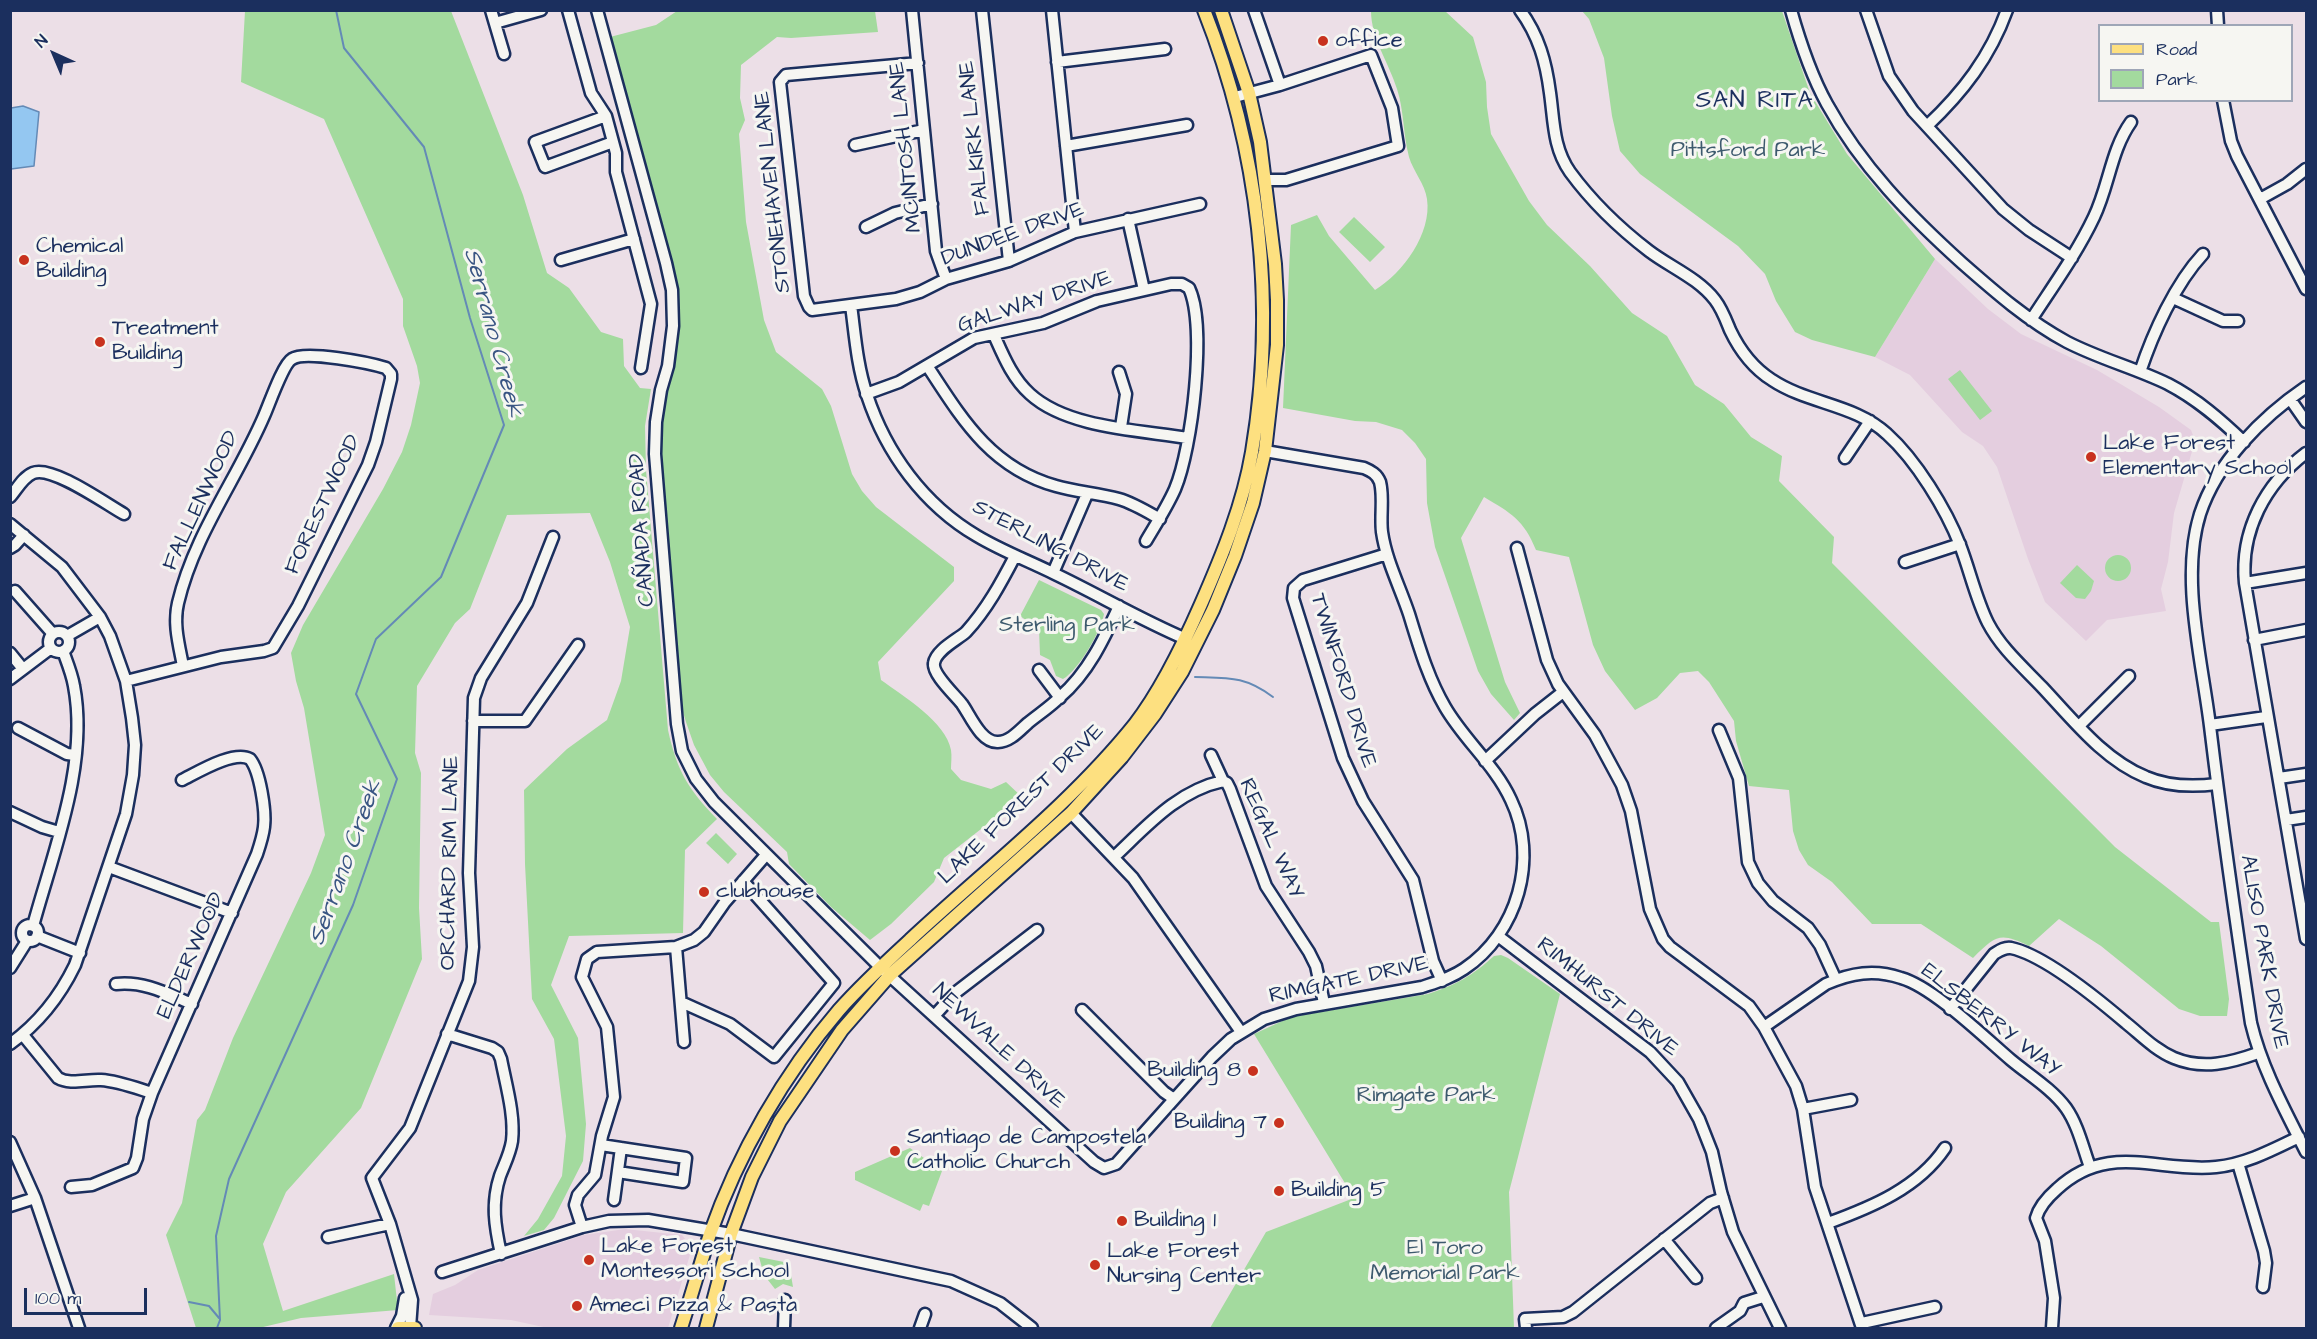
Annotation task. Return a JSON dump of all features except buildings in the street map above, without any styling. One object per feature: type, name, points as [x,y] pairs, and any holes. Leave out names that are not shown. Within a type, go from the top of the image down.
[{"type":"main road","name":"LAKE FOREST DRIVE","points":[[706,1329],[731,1234],[752,1177],[780,1121],[885,971],[1078,786],[1137,721],[1186,639],[1221,559],[1238,508],[1251,456],[1263,350],[1261,277],[1253,196],[1235,97],[1204,10]]},
{"type":"main road","name":"LAKE FOREST DRIVE","points":[[681,1329],[711,1231],[741,1161],[778,1094],[814,1041],[839,1009],[1071,813],[1122,757],[1164,700],[1182,672],[1213,610],[1253,503],[1265,451],[1277,345],[1275,264],[1260,142],[1249,93],[1221,10]]},
{"type":"main road","points":[[1036,826],[1045,825],[1071,813],[1078,786]]},
{"type":"main road","points":[[397,1329],[415,1329]]},
{"type":"street","points":[[491,10],[504,54]]},
{"type":"street","points":[[495,23],[541,10]]},
{"type":"street","points":[[568,10],[591,93],[606,117],[613,142],[616,172],[651,304],[641,368]]},
{"type":"street","name":"CAÑADA ROAD","points":[[597,10],[666,263],[673,311],[672,341],[656,422],[656,454],[677,724],[682,751],[696,778],[714,802],[885,971]]},
{"type":"street","name":"MCINTOSH LANE","points":[[912,10],[936,251],[945,279]]},
{"type":"street","name":"FALKIRK LANE","points":[[982,10],[1009,261]]},
{"type":"street","points":[[1052,10],[1075,232]]},
{"type":"street","points":[[1254,10],[1280,85]]},
{"type":"street","points":[[1520,10],[1534,31],[1543,55],[1557,148],[1568,169],[1579,183],[1617,225],[1649,251],[1693,280],[1715,300],[1739,347],[1761,372],[1795,393],[1827,403],[1870,421],[1899,447],[1926,482],[1948,517],[1960,544],[1980,604],[1996,637],[2079,726],[2115,759],[2130,770],[2149,779],[2193,787],[2217,784]]},
{"type":"street","points":[[1791,10],[1807,59],[1826,103],[1855,149],[1871,171],[1941,244],[2003,299],[2031,320],[2089,352],[2140,372],[2190,397],[2221,420],[2244,442]]},
{"type":"street","points":[[1866,10],[1889,76],[1907,103],[2003,208],[2022,225],[2072,258]]},
{"type":"street","points":[[1927,126],[1955,99],[1974,75],[1996,39],[2007,10]]},
{"type":"street","points":[[1057,62],[1165,49]]},
{"type":"street","points":[[1235,97],[1280,85],[1371,55],[1392,108],[1398,146],[1286,180],[1264,180]]},
{"type":"street","name":"STONEHAVEN LANE","points":[[846,306],[812,310],[806,302],[778,85],[783,77],[918,63]]},
{"type":"street","points":[[2223,102],[2231,141],[2307,289]]},
{"type":"street","points":[[606,117],[536,142],[545,167],[613,142]]},
{"type":"street","points":[[2031,320],[2072,258],[2094,217],[2120,141],[2131,122]]},
{"type":"street","points":[[1066,146],[1187,125]]},
{"type":"street","points":[[855,145],[924,130]]},
{"type":"street","points":[[2260,199],[2288,184],[2307,169]]},
{"type":"street","points":[[866,227],[895,213],[932,204]]},
{"type":"street","name":"DUNDEE DRIVE","points":[[846,306],[896,299],[920,292],[945,279],[1009,261],[1075,232],[1200,204]]},
{"type":"street","points":[[1128,219],[1144,290]]},
{"type":"street","points":[[561,260],[634,239]]},
{"type":"street","points":[[2140,372],[2147,351],[2186,273],[2203,254]]},
{"type":"street","name":"GALWAY DRIVE","points":[[866,394],[899,382],[928,367],[966,342],[1043,322],[1097,302],[1171,284],[1182,284],[1189,288],[1194,307],[1197,366],[1188,438]]},
{"type":"street","points":[[2174,298],[2223,321],[2238,321]]},
{"type":"street","name":"STERLING DRIVE","points":[[846,306],[866,394],[881,432],[905,472],[921,490],[975,535],[1186,639]]},
{"type":"street","points":[[651,311],[673,311]]},
{"type":"street","points":[[994,334],[1015,377],[1029,393],[1051,409],[1076,420],[1188,438],[1176,487],[1146,541]]},
{"type":"street","name":"FORESTWOOD","points":[[183,666],[273,648],[298,606],[368,465],[391,379],[388,371],[382,367],[330,357],[297,356],[290,360]]},
{"type":"street","name":"FALLENWOOD","points":[[183,666],[176,624],[177,606],[182,588],[203,536],[261,424],[290,360]]},
{"type":"street","points":[[928,367],[979,440],[998,457],[1053,485],[1087,494],[1117,498],[1138,506],[1160,519]]},
{"type":"street","points":[[1119,372],[1126,394],[1121,427]]},
{"type":"street","name":"ALISO PARK DRIVE","points":[[2307,387],[2290,399],[2244,442],[2229,460],[2207,496],[2200,514],[2192,553],[2193,590],[2217,784],[2251,1023],[2258,1053],[2307,1152]]},
{"type":"street","points":[[2290,399],[2307,422]]},
{"type":"street","points":[[1845,458],[1870,421]]},
{"type":"street","name":"RIMGATE DRIVE","points":[[1108,1168],[1116,1164],[1212,1057],[1241,1032],[1264,1018],[1324,1003],[1404,990],[1442,981],[1474,962],[1498,936],[1522,883],[1522,835],[1511,800],[1501,782],[1455,723],[1429,676],[1387,554],[1381,515],[1381,484],[1373,471],[1364,468],[1265,451]]},
{"type":"street","points":[[2307,453],[2278,478],[2257,511],[2247,540],[2244,562],[2245,583],[2266,717],[2286,820],[2301,876],[2307,939]]},
{"type":"street","points":[[12,491],[31,474],[46,472],[124,514]]},
{"type":"street","points":[[1053,573],[1087,494]]},
{"type":"street","points":[[10,1044],[23,1035],[55,999],[80,953],[126,814],[133,775],[135,745],[126,681],[114,646],[100,617],[62,567],[24,534],[11,527]]},
{"type":"street","points":[[10,548],[24,534]]},
{"type":"street","name":"ORCHARD RIM LANE","points":[[390,1224],[372,1178],[410,1128],[469,981],[472,965],[469,873],[474,698],[481,678],[527,603],[553,537]]},
{"type":"street","points":[[1905,562],[1960,544]]},
{"type":"street","points":[[1516,549],[1547,660],[1563,692],[1595,735],[1622,785],[1631,811],[1650,909],[1663,939],[1670,947],[1749,1006],[1764,1027],[1796,1086],[1803,1109],[1815,1187],[1862,1326],[1935,1307]]},
{"type":"street","name":"TWINFORD DRIVE","points":[[1387,554],[1303,580],[1294,588],[1293,598],[1343,758],[1363,801],[1413,880],[1433,961],[1442,981]]},
{"type":"street","points":[[1015,556],[978,619],[934,661],[936,673],[962,703],[986,738],[998,742],[1014,736],[1060,698],[1088,667],[1119,606]]},
{"type":"street","points":[[2245,583],[2307,573]]},
{"type":"street","points":[[15,591],[53,634]]},
{"type":"street","points":[[1164,700],[1184,655],[1186,639],[1213,610]]},
{"type":"street","points":[[67,636],[100,617]]},
{"type":"street","points":[[2254,640],[2307,630]]},
{"type":"street","points":[[62,632],[67,636],[69,644],[63,651],[51,648],[49,642],[53,634],[62,632]]},
{"type":"street","points":[[473,721],[525,721],[578,645]]},
{"type":"street","points":[[10,679],[51,648]]},
{"type":"street","points":[[10,968],[32,934],[70,793],[78,730],[74,686],[63,651]]},
{"type":"street","points":[[10,653],[23,669]]},
{"type":"street","points":[[126,681],[183,666]]},
{"type":"street","points":[[1039,670],[1060,698]]},
{"type":"street","points":[[2079,726],[2129,676]]},
{"type":"street","points":[[1485,761],[1535,714],[1563,692]]},
{"type":"street","points":[[2210,725],[2266,717]]},
{"type":"street","points":[[18,728],[75,756]]},
{"type":"street","points":[[1719,730],[1739,778],[1748,862],[1758,883],[1773,901],[1808,928],[1820,945],[1836,980]]},
{"type":"street","name":"REGAL WAY","points":[[1212,755],[1222,781],[1227,783],[1230,789],[1266,886],[1316,966],[1324,1003]]},
{"type":"street","name":"ELDERWOOD","points":[[71,1187],[92,1185],[133,1168],[137,1158],[143,1119],[152,1093],[257,854],[264,825],[255,767],[250,759],[239,756],[210,765],[182,780]]},
{"type":"street","points":[[2279,778],[2307,774]]},
{"type":"street","points":[[1114,857],[1166,807],[1183,797],[1222,781]]},
{"type":"street","points":[[10,812],[59,832]]},
{"type":"street","points":[[1071,813],[1114,857],[1147,896],[1241,1032]]},
{"type":"street","points":[[2286,820],[2307,817]]},
{"type":"street","points":[[582,1227],[575,1205],[578,1195],[595,1175],[615,1097],[607,1027],[582,977],[587,959],[597,952],[676,947],[694,940],[704,932],[766,855]]},
{"type":"street","points":[[109,867],[232,913]]},
{"type":"street","points":[[681,1002],[730,1024],[774,1057],[834,983],[743,881]]},
{"type":"street","points":[[935,1016],[955,993],[1037,930]]},
{"type":"street","points":[[32,934],[80,953]]},
{"type":"street","name":"RIMHURST DRIVE","points":[[1498,936],[1628,1035],[1667,1069],[1678,1082],[1700,1119],[1712,1152],[1733,1232],[1780,1329]]},
{"type":"street","points":[[676,947],[684,1042]]},
{"type":"street","points":[[1950,1009],[1994,954],[2011,948],[2038,960],[2088,992],[2153,1046],[2175,1058],[2199,1064],[2220,1064],[2258,1053]]},
{"type":"street","name":"NEWVALE DRIVE","points":[[885,971],[1094,1162],[1101,1167],[1108,1168]]},
{"type":"street","name":"ELSBERRY WAY","points":[[1764,1027],[1826,984],[1836,980],[1864,973],[1903,978],[1950,1009],[2066,1108],[2090,1167]]},
{"type":"street","points":[[116,984],[131,982],[144,984],[192,1004]]},
{"type":"street","points":[[1082,1010],[1164,1092],[1174,1099]]},
{"type":"street","points":[[447,1034],[492,1048],[498,1052],[501,1059],[513,1129],[510,1152],[499,1179],[494,1208],[494,1225],[501,1254]]},
{"type":"street","points":[[23,1035],[58,1078],[64,1082],[101,1080],[152,1093]]},
{"type":"street","points":[[1803,1109],[1851,1100]]},
{"type":"street","points":[[2052,1329],[2054,1298],[2045,1241],[2036,1218],[2039,1209],[2067,1180],[2090,1167],[2123,1161],[2191,1168],[2238,1163],[2260,1156],[2299,1137]]},
{"type":"street","points":[[10,1142],[35,1198],[79,1329]]},
{"type":"street","points":[[601,1145],[687,1158],[684,1182],[618,1172]]},
{"type":"street","points":[[614,1200],[621,1148]]},
{"type":"street","points":[[1828,1223],[1879,1203],[1933,1166],[1945,1148]]},
{"type":"street","points":[[2238,1163],[2264,1251],[2266,1263],[2264,1287]]},
{"type":"street","points":[[10,1206],[35,1198]]},
{"type":"street","points":[[1526,1329],[1525,1319],[1563,1317],[1573,1312],[1710,1203],[1723,1198]]},
{"type":"street","points":[[442,1272],[582,1227],[609,1221],[648,1220],[731,1234],[951,1281],[1000,1303],[1032,1329]]},
{"type":"street","points":[[328,1237],[390,1224],[412,1300],[410,1328]]},
{"type":"street","points":[[1664,1239],[1696,1278]]},
{"type":"street","points":[[397,1329],[408,1290]]},
{"type":"street","points":[[1716,1329],[1740,1311],[1747,1311],[1757,1305],[1763,1297]]},
{"type":"street","points":[[784,1329],[785,1300]]},
{"type":"street","points":[[920,1329],[925,1314]]},
{"type":"shaded area","name":"Lake Forest Elementary School","points":[[1935,259],[1988,309],[2021,334],[2097,370],[2159,407],[2191,430],[2194,438],[2193,448],[2174,513],[2168,562],[2161,589],[2166,611],[2107,620],[2086,641],[2045,602],[1997,467],[1983,446],[1962,432],[1910,375],[1875,357]]},
{"type":"shaded area","points":[[625,1229],[682,1235],[692,1248],[668,1328],[548,1328],[511,1320],[429,1315],[433,1294],[455,1285],[478,1270],[584,1235]]},
{"type":"green space","points":[[245,11],[451,11],[523,195],[547,273],[569,288],[601,332],[623,339],[624,366],[640,388],[651,389],[645,426],[646,470],[668,730],[675,757],[685,779],[717,819],[685,850],[683,933],[569,936],[551,985],[578,1038],[586,1124],[583,1161],[554,1218],[544,1230],[524,1236],[538,1219],[562,1176],[566,1136],[554,1039],[532,999],[525,864],[524,790],[567,749],[607,720],[621,681],[630,627],[610,562],[590,513],[507,515],[470,609],[455,623],[417,686],[415,753],[421,773],[419,908],[422,959],[361,1108],[286,1192],[263,1244],[283,1311],[394,1274],[398,1310],[301,1318],[259,1328],[196,1328],[166,1235],[182,1203],[197,1120],[205,1110],[233,1038],[311,873],[325,835],[304,708],[291,653],[303,625],[383,489],[402,452],[411,425],[420,383],[417,366],[403,326],[403,299],[324,119],[241,82]]},
{"type":"green space","points":[[677,11],[875,11],[878,32],[777,37],[741,65],[740,98],[745,120],[739,134],[746,222],[764,320],[776,352],[822,389],[831,406],[852,474],[862,491],[876,507],[954,567],[954,581],[878,662],[881,680],[922,710],[941,730],[951,750],[951,769],[961,780],[991,789],[1006,782],[1022,797],[944,858],[934,882],[891,924],[870,940],[831,907],[789,864],[787,852],[724,792],[710,775],[694,745],[680,702],[660,438],[663,403],[678,334],[678,306],[674,270],[610,37],[656,25]]},
{"type":"green space","points":[[1371,11],[1445,11],[1473,37],[1486,82],[1491,134],[1529,201],[1547,225],[1590,266],[1632,313],[1667,336],[1695,385],[1724,404],[1751,437],[1782,456],[1779,481],[1834,537],[1832,563],[2115,847],[2211,922],[2219,922],[2229,999],[2227,1016],[2200,1016],[2179,1009],[2101,946],[2059,919],[2029,946],[2011,939],[1999,938],[1987,944],[1973,958],[1921,924],[1872,924],[1832,882],[1808,865],[1799,850],[1793,831],[1789,790],[1749,786],[1736,741],[1734,721],[1709,682],[1698,671],[1680,673],[1657,698],[1635,710],[1605,671],[1593,645],[1569,557],[1536,550],[1527,531],[1516,518],[1484,497],[1461,538],[1505,682],[1520,713],[1514,720],[1491,694],[1478,671],[1435,547],[1427,503],[1426,459],[1415,443],[1402,430],[1376,422],[1355,421],[1283,408],[1291,225],[1317,215],[1329,236],[1375,290],[1405,263],[1425,225],[1426,193],[1409,157],[1399,97],[1394,79],[1377,41]]},
{"type":"green space","name":"Pittsford Park","points":[[1582,11],[1782,11],[1810,93],[1847,154],[1935,259],[1875,357],[1812,340],[1795,332],[1776,301],[1765,274],[1738,246],[1640,174],[1620,151],[1612,116],[1604,58],[1589,19]]},
{"type":"green space","points":[[1354,217],[1385,247],[1370,262],[1339,232]]},
{"type":"green space","points":[[1960,370],[1992,411],[1980,420],[1948,379]]},
{"type":"green space","points":[[2118,555],[2127,559],[2131,568],[2127,577],[2118,581],[2109,577],[2105,568],[2109,559]]},
{"type":"green space","points":[[2077,565],[2094,581],[2085,599],[2076,598],[2060,583]]},
{"type":"green space","name":"Sterling Park","points":[[1039,580],[1101,610],[1104,614],[1088,650],[1069,675],[1063,679],[1056,676],[1050,660],[1040,655],[1039,629],[1020,616]]},
{"type":"green space","points":[[716,833],[737,854],[728,864],[706,843]]},
{"type":"green space","points":[[1501,955],[1560,994],[1509,1192],[1514,1328],[1210,1328],[1266,1232],[1354,1198],[1254,1034],[1291,1017],[1428,994],[1463,979],[1494,956]]},
{"type":"green space","points":[[910,1148],[942,1171],[929,1206],[923,1204],[920,1211],[855,1180],[855,1172]]},
{"type":"green space","points":[[759,1257],[789,1263],[793,1287],[783,1284],[775,1289],[764,1275]]},
{"type":"water","points":[[23,106],[39,112],[34,166],[11,169],[11,108]]},
{"type":"waterway","name":"Serrano Creek","points":[[217,1328],[220,1320],[216,1236],[229,1179],[353,905],[397,779],[356,694],[376,639],[441,577],[504,425],[470,318],[424,147],[344,48],[336,10]]},
{"type":"waterway","points":[[1195,677],[1236,679],[1254,685],[1273,697]]},
{"type":"waterway","points":[[189,1302],[209,1306],[219,1318]]},
{"type":"place","name":"office","points":[[1323,41]]},
{"type":"place","name":"Chemical Building","points":[[24,260]]},
{"type":"place","name":"Treatment Building","points":[[100,342]]},
{"type":"place","name":"Lake Forest Elementary School","points":[[2091,457]]},
{"type":"place","name":"clubhouse","points":[[704,892]]},
{"type":"place","name":"Building 8","points":[[1253,1071]]},
{"type":"place","name":"Building 7","points":[[1279,1123]]},
{"type":"place","name":"Santiago de Campostela Catholic Church","points":[[895,1151]]},
{"type":"place","name":"Building 5","points":[[1279,1191]]},
{"type":"place","name":"Building 1","points":[[1122,1221]]},
{"type":"place","name":"Lake Forest Montessori School","points":[[589,1260]]},
{"type":"place","name":"Lake Forest Nursing Center","points":[[1095,1265]]},
{"type":"place","name":"Ameci Pizza & Pasta","points":[[577,1306]]},
{"type":"district","name":"SAN RITA","points":[[1755,102]]},
{"type":"park label","name":"Rimgate Park","points":[[1426,1096]]},
{"type":"park label","name":"El Toro Memorial Park","points":[[1445,1262]]}]
